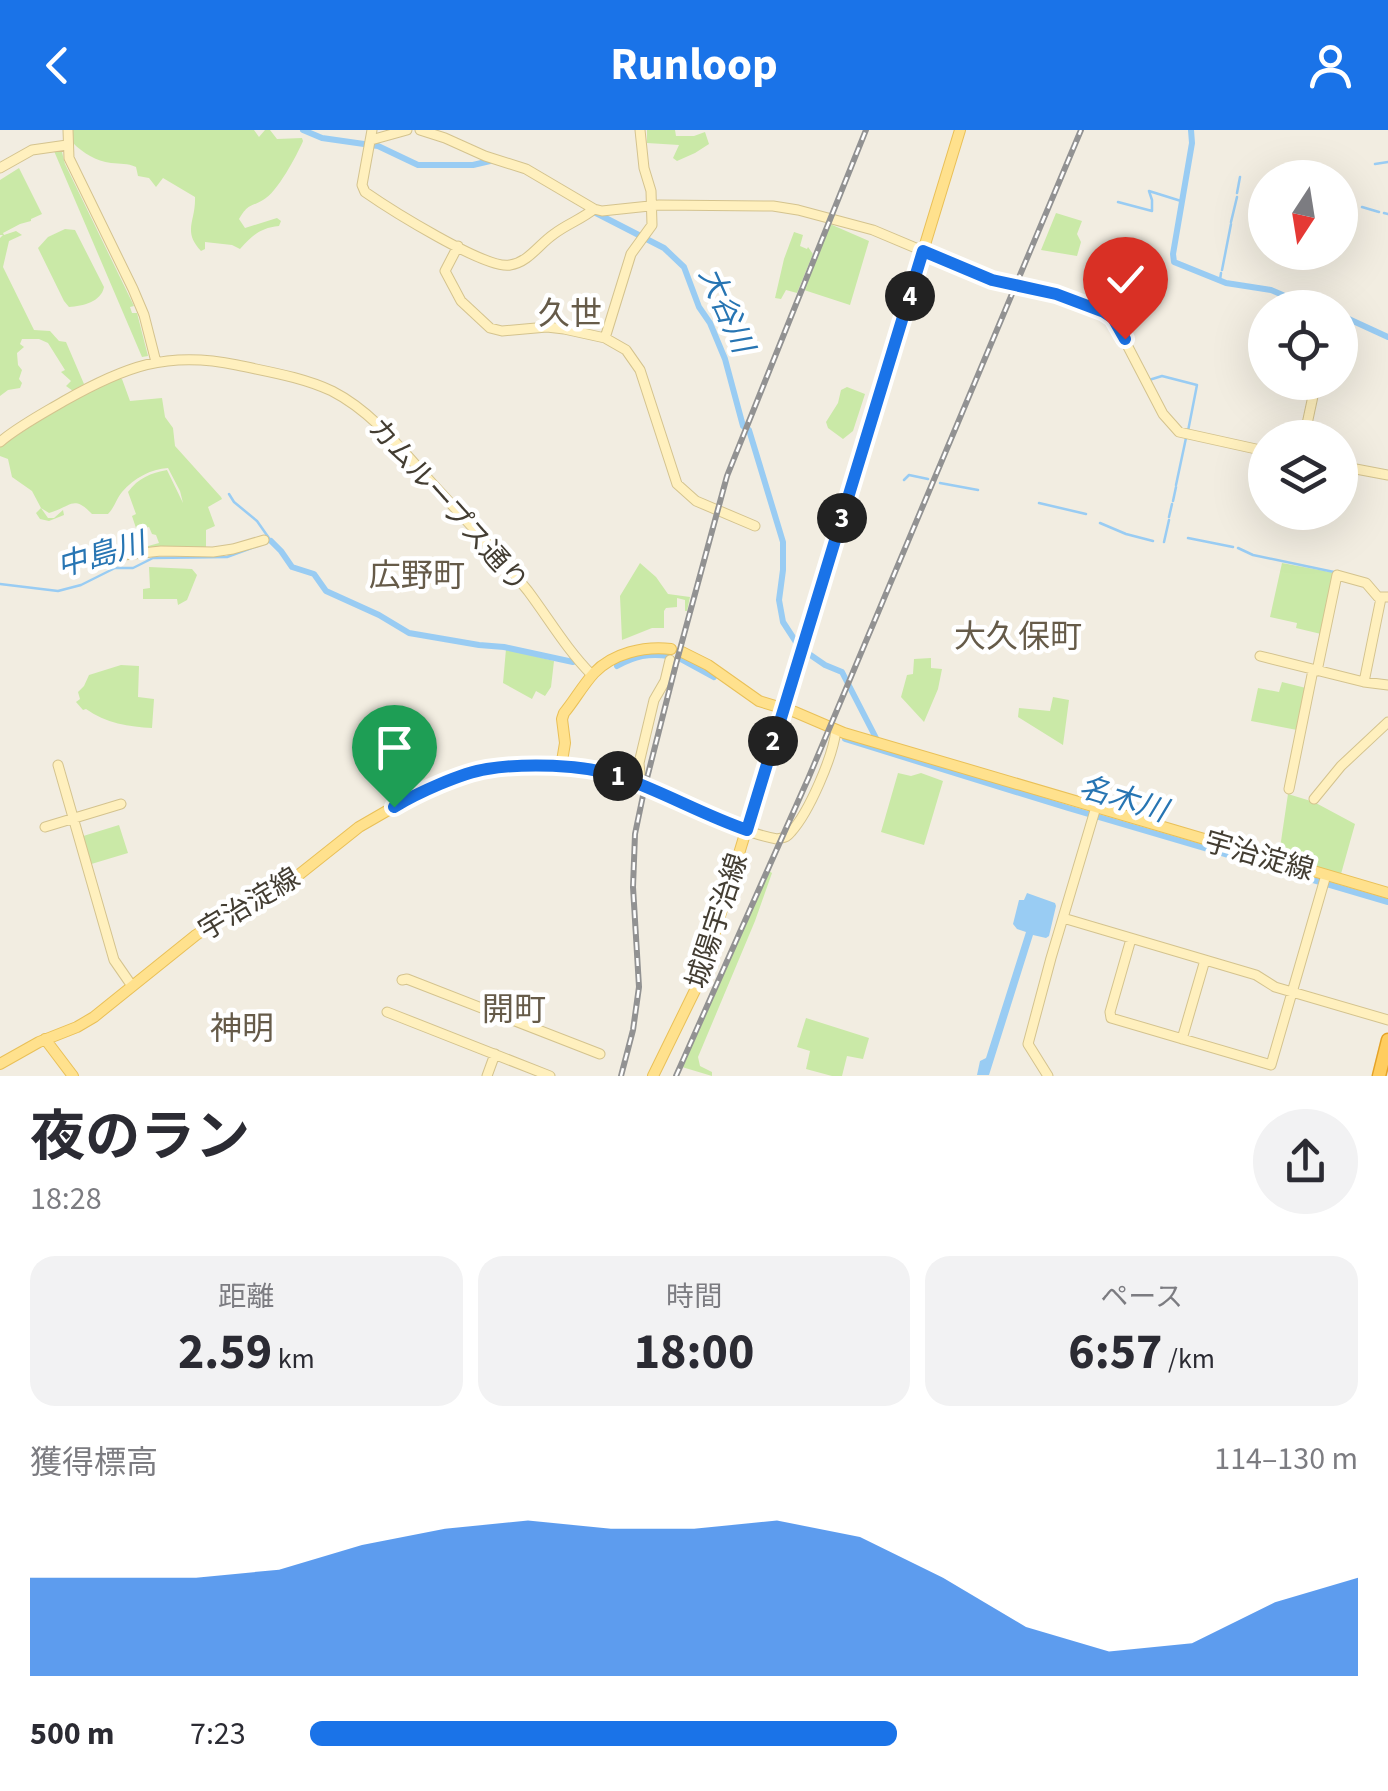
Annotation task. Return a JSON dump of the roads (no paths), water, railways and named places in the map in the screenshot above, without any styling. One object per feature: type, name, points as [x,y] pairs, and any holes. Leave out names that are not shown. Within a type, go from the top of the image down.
[{"type":"highway","points":[[1385,1074],[1388,1040]]},
{"type":"highway","points":[[1385,1074],[1388,1053]]},
{"type":"main road","name":"城陽宇治線","points":[[654,1076],[702,978],[960,130]]},
{"type":"main road","points":[[562,767],[564,713],[592,675],[626,653],[644,648],[674,654]]},
{"type":"main road","name":"宇治淀線","points":[[674,654],[708,664],[759,701],[836,730],[1094,813],[1325,881],[1388,893]]},
{"type":"main road","name":"宇治淀線","points":[[0,1064],[86,1022],[196,935],[249,902],[281,889],[359,827],[412,797],[484,769],[562,767]]},
{"type":"main road","points":[[45,1039],[73,1076]]},
{"type":"street","points":[[68,130],[69,158],[144,316],[156,362]]},
{"type":"street","points":[[408,130],[371,140],[362,185],[365,192],[415,225],[491,263],[502,266],[524,261],[554,233],[592,211],[652,206],[796,209],[874,230],[992,280],[1056,294],[1110,315],[1172,426],[1185,435],[1248,448]]},
{"type":"street","points":[[420,130],[437,133],[484,156],[538,175],[592,211]]},
{"type":"street","points":[[605,338],[631,254],[652,226],[640,130]]},
{"type":"street","points":[[0,168],[32,150],[67,145]]},
{"type":"street","points":[[458,246],[445,271],[461,301],[490,328],[502,331],[554,327],[605,338],[624,349],[637,364],[677,484],[696,501],[755,526]]},
{"type":"street","name":"カムループス通り","points":[[0,442],[104,379],[156,362],[206,360],[289,376],[330,390],[359,408],[388,434],[500,558],[592,675]]},
{"type":"street","points":[[1358,470],[1388,476]]},
{"type":"street","points":[[96,558],[160,551],[213,552],[264,540]]},
{"type":"street","points":[[1289,789],[1337,576],[1366,582],[1385,597],[1364,682]]},
{"type":"street","points":[[1374,633],[1388,637]]},
{"type":"street","points":[[638,784],[638,763],[654,700],[674,654]]},
{"type":"street","points":[[1260,656],[1388,685]]},
{"type":"street","points":[[1314,799],[1341,766],[1388,722]]},
{"type":"street","points":[[562,767],[613,774],[706,815],[778,839],[791,833],[822,776],[836,730]]},
{"type":"street","points":[[58,765],[114,960],[132,986]]},
{"type":"street","points":[[45,827],[121,804]]},
{"type":"street","points":[[1048,1076],[1028,1044],[1094,813]]},
{"type":"street","points":[[1131,938],[1110,1018],[1271,1065],[1325,881]]},
{"type":"street","points":[[1064,918],[1256,975],[1275,987],[1388,1020]]},
{"type":"street","points":[[1182,1039],[1205,960]]},
{"type":"street","points":[[402,980],[600,1054]]},
{"type":"street","points":[[387,1012],[550,1076]]},
{"type":"street","points":[[487,1076],[495,1054]]},
{"type":"water","points":[[1027,893],[1055,903],[1049,936],[1033,935],[989,1075],[977,1075],[980,1061],[986,1058],[1026,932],[1013,924],[1019,900],[1024,900]]},
{"type":"waterway","name":"大谷川","points":[[303,130],[322,138],[378,146],[418,165],[473,165],[490,161]]},
{"type":"waterway","points":[[1191,130],[1174,262],[1226,283],[1271,290]]},
{"type":"waterway","points":[[1375,164],[1388,162]]},
{"type":"waterway","points":[[1237,193],[1240,177]]},
{"type":"waterway","points":[[1118,202],[1152,211],[1149,191],[1181,201]]},
{"type":"waterway","points":[[1231,222],[1237,197]]},
{"type":"waterway","points":[[1362,207],[1379,212]]},
{"type":"waterway","name":"大谷川","points":[[590,210],[664,248],[684,267],[725,359],[743,426],[749,430],[783,542],[779,600],[783,622],[809,654],[842,672],[877,740]]},
{"type":"waterway","points":[[1384,213],[1388,214]]},
{"type":"waterway","points":[[1222,270],[1231,224]]},
{"type":"waterway","points":[[1220,280],[1221,273]]},
{"type":"waterway","points":[[1358,323],[1388,337]]},
{"type":"waterway","points":[[1149,380],[1162,376],[1197,385],[1188,431]]},
{"type":"waterway","points":[[1176,485],[1186,438]]},
{"type":"waterway","points":[[904,480],[909,475],[928,479]]},
{"type":"waterway","points":[[940,483],[978,490]]},
{"type":"waterway","points":[[1173,501],[1176,487]]},
{"type":"waterway","name":"中島川","points":[[0,584],[58,591],[81,585],[115,568],[133,568],[153,558],[227,557],[271,541],[229,494]]},
{"type":"waterway","points":[[1039,503],[1086,514]]},
{"type":"waterway","points":[[1169,517],[1172,504]]},
{"type":"waterway","points":[[1164,542],[1169,520]]},
{"type":"waterway","points":[[1100,523],[1153,541]]},
{"type":"waterway","points":[[1188,538],[1233,547]]},
{"type":"waterway","name":"名木川","points":[[271,541],[292,567],[314,574],[326,591],[409,633],[573,662]]},
{"type":"waterway","points":[[1238,548],[1253,555],[1334,572]]},
{"type":"waterway","name":"名木川","points":[[617,666],[642,656],[669,656]]},
{"type":"waterway","name":"名木川","points":[[681,659],[714,677]]},
{"type":"waterway","name":"名木川","points":[[845,739],[1388,902]]},
{"type":"railway","points":[[621,1076],[639,987],[633,887],[635,834],[676,664],[727,476],[866,130]]},
{"type":"railway","points":[[676,1076],[808,779],[1081,130]]},
{"type":"district","name":"久世","points":[[570,314]]},
{"type":"district","name":"広野町","points":[[417,576]]},
{"type":"district","name":"大久保町","points":[[1018,637]]},
{"type":"district","name":"開町","points":[[514,1010]]},
{"type":"district","name":"神明","points":[[242,1029]]}]
